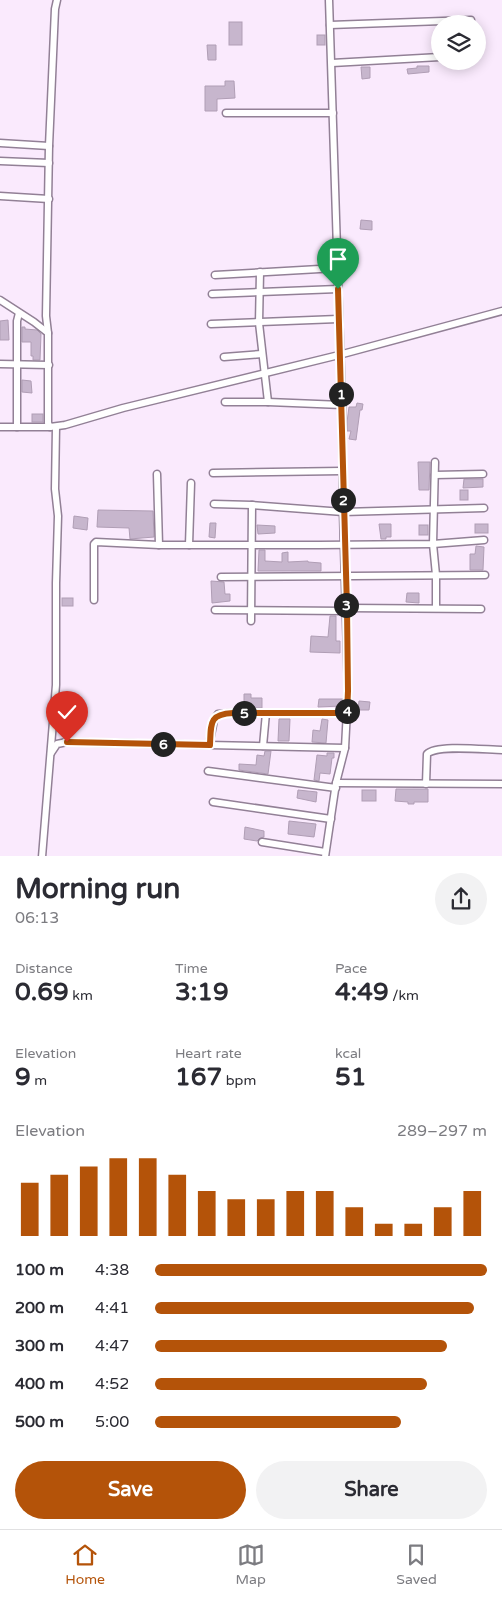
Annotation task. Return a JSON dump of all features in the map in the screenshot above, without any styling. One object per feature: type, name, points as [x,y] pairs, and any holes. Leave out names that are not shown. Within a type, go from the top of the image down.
[{"type":"street","points":[[42,856],[56,685],[58,516],[53,427],[48,423],[48,333],[46,316],[49,146],[55,9],[57,0]]},
{"type":"street","points":[[262,842],[325,854],[344,748],[347,713],[347,609],[342,472],[342,405],[329,0]]},
{"type":"street","points":[[330,25],[431,21]]},
{"type":"street","points":[[332,63],[431,58]]},
{"type":"street","points":[[226,113],[333,113]]},
{"type":"street","points":[[0,143],[49,146]]},
{"type":"street","points":[[0,161],[49,163]]},
{"type":"street","points":[[0,196],[49,199]]},
{"type":"street","points":[[215,275],[337,268]]},
{"type":"street","points":[[260,272],[259,323],[268,402]]},
{"type":"street","points":[[212,294],[338,289]]},
{"type":"street","points":[[0,300],[48,333]]},
{"type":"street","points":[[0,427],[53,427],[116,409],[339,355],[502,311]]},
{"type":"street","points":[[17,427],[16,321],[19,313]]},
{"type":"street","points":[[212,324],[338,319]]},
{"type":"street","points":[[224,357],[262,354]]},
{"type":"street","points":[[0,364],[48,365]]},
{"type":"street","points":[[225,402],[342,405]]},
{"type":"street","points":[[435,462],[433,544],[436,575],[436,608]]},
{"type":"street","points":[[212,473],[342,472]]},
{"type":"street","points":[[157,474],[159,545]]},
{"type":"street","points":[[435,475],[483,474]]},
{"type":"street","points":[[189,545],[191,483]]},
{"type":"street","points":[[214,504],[343,512],[484,508]]},
{"type":"street","points":[[251,621],[252,505]]},
{"type":"street","points":[[94,600],[95,543],[159,545],[433,544],[484,540]]},
{"type":"street","points":[[221,577],[485,575]]},
{"type":"street","points":[[215,610],[481,609]]},
{"type":"street","points":[[263,746],[266,713]]},
{"type":"street","points":[[210,745],[211,731],[215,717],[218,714],[347,713]]},
{"type":"street","points":[[51,754],[56,744],[61,742],[344,748]]},
{"type":"street","points":[[426,784],[427,754],[430,752],[443,749],[502,750]]},
{"type":"street","points":[[208,771],[336,786],[502,784]]},
{"type":"street","points":[[213,802],[331,820]]},
{"type":"building","points":[[229,22],[242,22],[242,45],[229,45]]},
{"type":"building","points":[[317,35],[325,35],[325,45],[317,45]]},
{"type":"building","points":[[207,45],[216,45],[216,60],[208,60]]},
{"type":"building","points":[[417,66],[429,66],[429,72],[408,74],[407,69],[417,68]]},
{"type":"building","points":[[361,67],[370,67],[370,78],[362,79]]},
{"type":"building","points":[[225,81],[234,81],[235,98],[217,99],[217,111],[205,111],[205,86],[225,86]]},
{"type":"building","points":[[361,220],[372,221],[372,230],[360,229]]},
{"type":"building","points":[[8,320],[9,340],[0,340],[0,321]]},
{"type":"building","points":[[22,327],[37,330],[41,334],[40,360],[33,360],[33,356],[31,356],[31,342],[22,342]]},
{"type":"building","points":[[22,380],[31,381],[32,393],[22,392]]},
{"type":"building","points":[[357,403],[363,404],[362,410],[360,410],[356,440],[349,439],[351,431],[347,431],[347,422],[349,407],[356,407]]},
{"type":"building","points":[[32,414],[43,414],[43,422],[32,422]]},
{"type":"building","points":[[418,462],[430,462],[429,490],[419,490]]},
{"type":"building","points":[[464,479],[483,479],[483,487],[463,488]]},
{"type":"building","points":[[460,490],[468,490],[468,500],[460,500]]},
{"type":"building","points":[[98,510],[153,511],[154,537],[130,539],[129,528],[97,527]]},
{"type":"building","points":[[74,516],[88,518],[87,530],[73,528]]},
{"type":"building","points":[[210,523],[216,523],[215,538],[209,537]]},
{"type":"building","points":[[379,524],[391,524],[391,537],[381,539]]},
{"type":"building","points":[[475,524],[488,524],[488,533],[475,533]]},
{"type":"building","points":[[257,525],[275,526],[275,533],[258,534]]},
{"type":"building","points":[[419,525],[428,525],[428,535],[419,535]]},
{"type":"building","points":[[476,546],[484,547],[483,570],[470,570],[470,554],[475,554]]},
{"type":"building","points":[[259,550],[265,550],[265,561],[282,562],[282,553],[288,552],[288,562],[308,561],[321,563],[321,571],[258,571]]},
{"type":"building","points":[[211,581],[224,582],[225,594],[230,594],[230,601],[212,603]]},
{"type":"building","points":[[407,593],[419,593],[419,603],[406,602]]},
{"type":"building","points":[[62,598],[73,598],[73,606],[62,606]]},
{"type":"building","points":[[330,616],[336,616],[336,641],[340,641],[340,653],[310,652],[311,636],[328,637]]},
{"type":"building","points":[[244,694],[251,694],[251,698],[262,698],[262,708],[244,708]]},
{"type":"building","points":[[319,699],[343,699],[342,706],[318,707]]},
{"type":"building","points":[[359,701],[370,702],[369,710],[358,710]]},
{"type":"building","points":[[60,703],[71,703],[71,707],[86,708],[85,722],[77,721],[77,713],[59,713]]},
{"type":"building","points":[[279,719],[290,719],[289,741],[278,741]]},
{"type":"building","points":[[322,719],[328,720],[326,743],[312,742],[313,730],[320,731]]},
{"type":"building","points":[[265,751],[271,751],[268,774],[239,770],[239,764],[256,765],[257,755],[264,756]]},
{"type":"building","points":[[327,753],[334,753],[330,774],[320,773],[319,781],[314,780],[317,755],[327,756]]},
{"type":"building","points":[[396,789],[428,789],[428,802],[408,804],[408,802],[395,801]]},
{"type":"building","points":[[298,790],[317,792],[316,802],[297,798]]},
{"type":"building","points":[[362,790],[376,790],[376,801],[362,801]]},
{"type":"building","points":[[289,821],[316,824],[314,837],[288,834]]},
{"type":"building","points":[[245,827],[264,831],[264,837],[257,841],[244,839]]},
{"type":"route","points":[[67,742],[210,745],[211,731],[215,717],[218,714],[347,713],[347,608],[338,289]]}]
